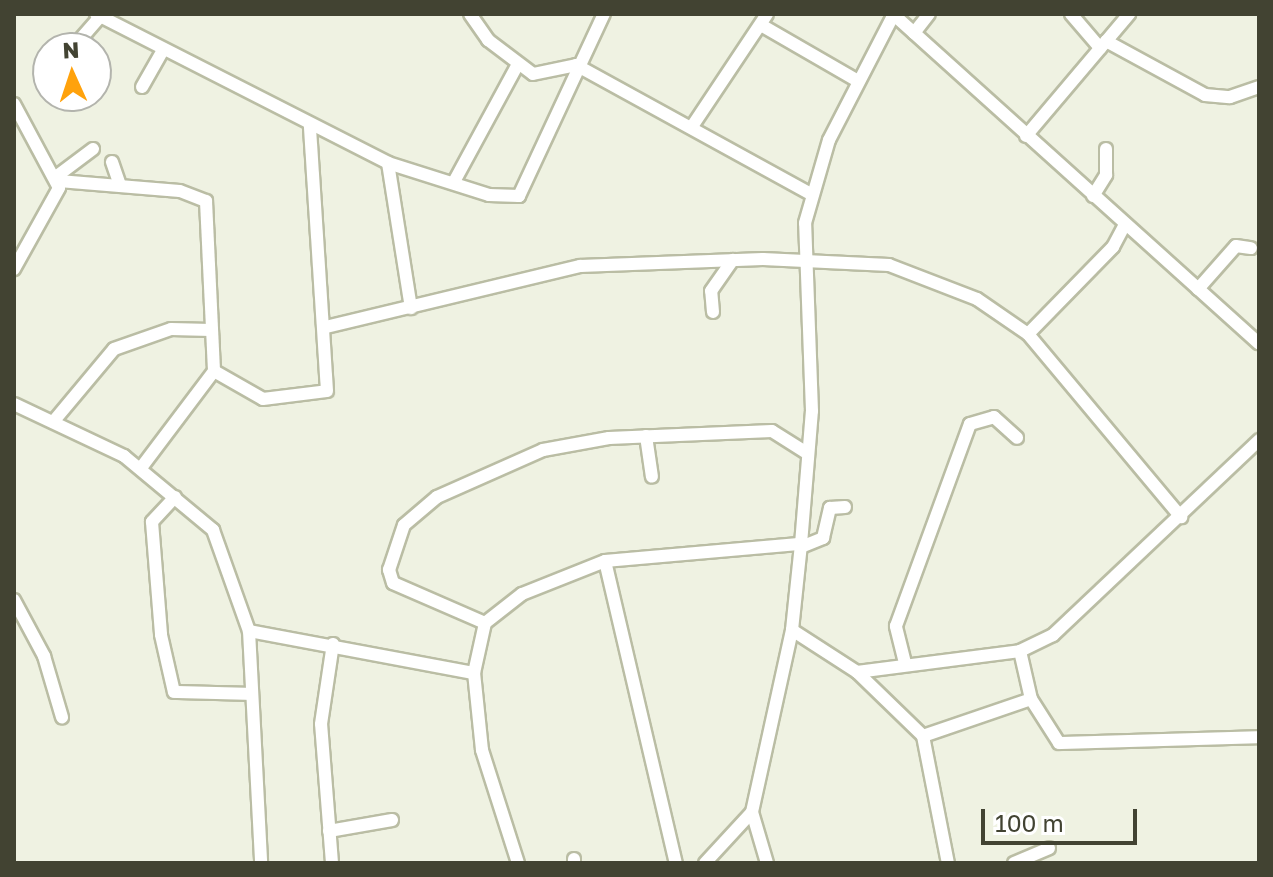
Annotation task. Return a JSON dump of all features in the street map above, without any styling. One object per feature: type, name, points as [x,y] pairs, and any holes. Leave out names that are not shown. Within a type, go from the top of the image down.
[{"type":"street","points":[[470,14],[476,29],[518,64],[543,77],[576,65],[693,125],[811,194]]},
{"type":"street","points":[[86,32],[98,16],[388,163],[455,180],[489,195],[519,196],[553,136],[576,65],[604,14]]},
{"type":"street","points":[[767,863],[752,812],[792,630],[801,546],[811,342],[801,262],[811,194],[858,81],[893,14],[1259,343]]},
{"type":"street","points":[[914,33],[929,14]]},
{"type":"street","points":[[1071,14],[1103,44],[1205,95],[1230,97],[1259,87]]},
{"type":"street","points":[[1026,136],[1129,14]]},
{"type":"street","points":[[693,125],[764,20],[858,81]]},
{"type":"street","points":[[142,87],[163,50]]},
{"type":"street","points":[[455,180],[518,64]]},
{"type":"street","points":[[14,104],[58,179]]},
{"type":"street","points":[[214,371],[263,399],[324,395],[326,327],[310,125]]},
{"type":"street","points":[[14,269],[44,224],[58,179],[93,149]]},
{"type":"street","points":[[1093,196],[1106,175],[1106,149]]},
{"type":"street","points":[[112,162],[120,185]]},
{"type":"street","points":[[388,163],[411,308]]},
{"type":"street","points":[[58,179],[120,185],[205,199],[214,371],[141,468]]},
{"type":"street","points":[[1028,334],[1113,247],[1125,224]]},
{"type":"street","points":[[1198,289],[1236,246],[1251,248]]},
{"type":"street","points":[[326,327],[580,266],[733,260],[889,265],[925,275],[1028,334],[1181,517]]},
{"type":"street","points":[[713,312],[714,281],[733,260]]},
{"type":"street","points":[[53,422],[114,349],[171,329],[211,330]]},
{"type":"street","points":[[14,404],[141,468],[213,530],[249,631],[248,694],[261,863]]},
{"type":"street","points":[[905,663],[896,626],[970,424],[994,417],[1017,438]]},
{"type":"street","points":[[485,623],[393,583],[394,546],[407,519],[463,484],[543,450],[646,436],[772,431],[807,453]]},
{"type":"street","points":[[646,436],[652,477]]},
{"type":"street","points":[[857,672],[905,663],[1020,651],[1097,600],[1259,440]]},
{"type":"street","points":[[175,497],[152,522],[161,635],[174,692],[248,694]]},
{"type":"street","points":[[518,863],[482,750],[474,673],[485,623],[522,594],[605,561],[801,546],[823,538],[830,508],[845,507]]},
{"type":"street","points":[[605,561],[676,863]]},
{"type":"street","points":[[14,600],[44,656],[62,717]]},
{"type":"street","points":[[792,630],[857,672],[923,736],[948,863]]},
{"type":"street","points":[[249,631],[333,644],[474,673]]},
{"type":"street","points":[[332,863],[321,724],[333,644]]},
{"type":"street","points":[[1020,651],[1031,699],[1059,743],[1259,737]]},
{"type":"street","points":[[923,736],[1031,699]]},
{"type":"street","points":[[705,863],[752,812]]},
{"type":"street","points":[[329,831],[392,820]]},
{"type":"street","points":[[1014,863],[1049,848]]}]
